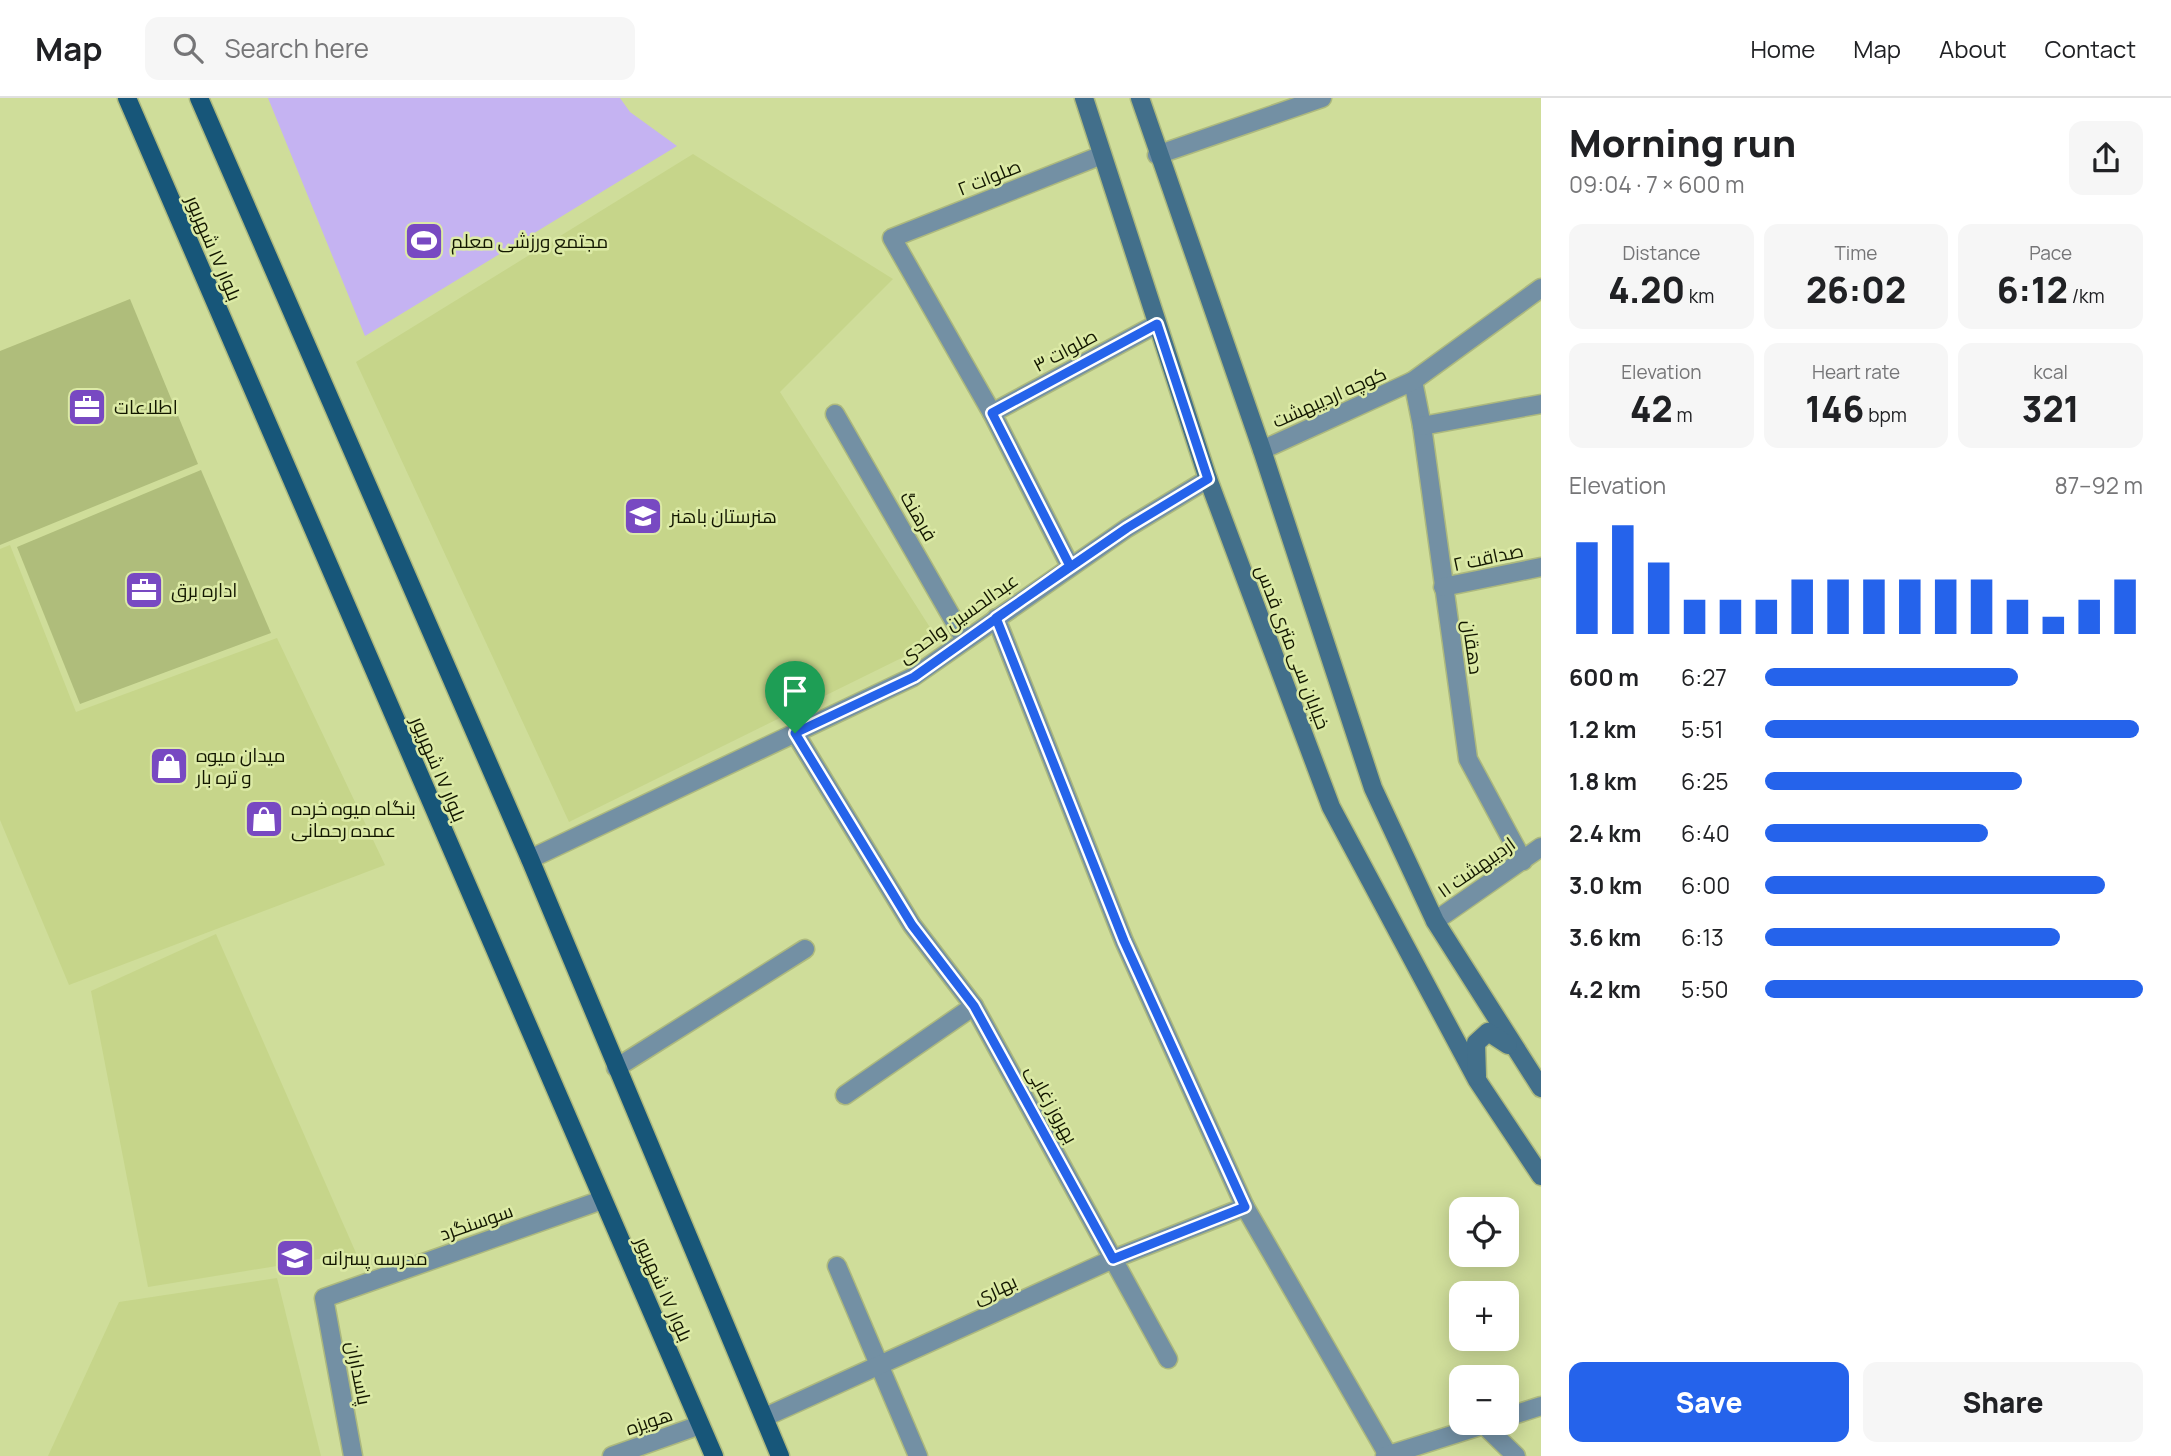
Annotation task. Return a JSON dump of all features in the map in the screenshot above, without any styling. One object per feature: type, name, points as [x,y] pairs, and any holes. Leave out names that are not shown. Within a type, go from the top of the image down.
[{"type":"main road","name":"بلوار ١٧ شهریور","points":[[127,98],[714,1456]]},
{"type":"main road","points":[[199,98],[530,859],[780,1456]]},
{"type":"main road","name":"خیابان سی متری قدس","points":[[1084,98],[1208,479],[1331,807],[1477,1080],[1541,1176]]},
{"type":"main road","name":"خیابان سی متری قدس","points":[[1140,98],[1157,155],[1262,450],[1373,788],[1435,922],[1541,1088]]},
{"type":"main road","points":[[1477,1080],[1476,1043],[1488,1032],[1514,1049]]},
{"type":"street","points":[[1157,155],[1288,103],[1322,98]]},
{"type":"street","name":"صلوات ۲","points":[[992,413],[892,239],[1102,155]]},
{"type":"street","name":"کوچه اردیبهشت","points":[[1262,450],[1413,381],[1541,288]]},
{"type":"street","name":"صلوات ۳","points":[[992,413],[1157,324]]},
{"type":"street","name":"دهقان","points":[[1413,381],[1422,426],[1468,759],[1523,861]]},
{"type":"street","points":[[1422,426],[1541,404]]},
{"type":"street","points":[[992,413],[1070,566]]},
{"type":"street","name":"فرهنگ","points":[[835,414],[965,640]]},
{"type":"street","name":"عبدالحسین واحدی","points":[[530,859],[914,677],[1070,566],[1208,479]]},
{"type":"street","name":"صداقت ۲","points":[[1443,587],[1541,567]]},
{"type":"street","points":[[996,618],[1124,941],[1245,1207],[1387,1456],[1453,1435]]},
{"type":"street","name":"بهروز زغابی","points":[[795,733],[912,925],[974,1006],[1168,1359]]},
{"type":"street","name":"۱۱ اردیبهشت","points":[[1435,922],[1541,847]]},
{"type":"street","points":[[616,1068],[805,949]]},
{"type":"street","points":[[845,1095],[974,1006]]},
{"type":"street","name":"سوسنگرد","points":[[324,1298],[602,1200]]},
{"type":"street","name":"بهاری","points":[[765,1417],[1113,1259],[1245,1207]]},
{"type":"street","points":[[837,1266],[918,1456]]},
{"type":"street","name":"پاسداران","points":[[324,1298],[354,1456]]},
{"type":"street","points":[[1519,1413],[1541,1406]]},
{"type":"street","name":"هویزه","points":[[612,1456],[700,1425]]},
{"type":"street","points":[[1497,1435],[1516,1456]]},
{"type":"shaded area","name":"مجتمع ورزشی معلم","points":[[268,98],[620,98],[630,112],[677,146],[365,336]]},
{"type":"shaded area","name":"هنرستان باهنر","points":[[693,154],[893,279],[780,392],[938,640],[569,822],[356,362]]},
{"type":"shaded area","name":"میدان میوه و تره بار","points":[[10,545],[76,712],[277,638],[385,865],[69,985],[0,820],[0,549]]},
{"type":"shaded area","points":[[216,934],[356,1253],[148,1287],[91,991]]},
{"type":"shaded area","points":[[277,1278],[321,1456],[48,1456],[119,1302]]},
{"type":"building","name":"اطلاعات","points":[[130,299],[198,464],[0,545],[0,351]]},
{"type":"building","name":"اداره برق","points":[[201,470],[271,633],[80,704],[17,547]]},
{"type":"place","name":"مجتمع ورزشی معلم","points":[[424,241]]},
{"type":"place","name":"اطلاعات","points":[[87,407]]},
{"type":"place","name":"هنرستان باهنر","points":[[643,516]]},
{"type":"place","name":"اداره برق","points":[[144,590]]},
{"type":"place","name":"میدان میوه و تره بار","points":[[169,766]]},
{"type":"place","name":"بنگاه میوه خرده عمده رحمانی","points":[[264,819]]},
{"type":"place","name":"مدرسه پسرانه","points":[[295,1258]]},
{"type":"route","points":[[795,733],[912,925],[974,1006],[1113,1259],[1245,1207],[1124,941],[996,618],[1127,528],[1208,479],[1157,324],[992,413],[1070,566],[996,618],[914,677],[795,733]]}]
